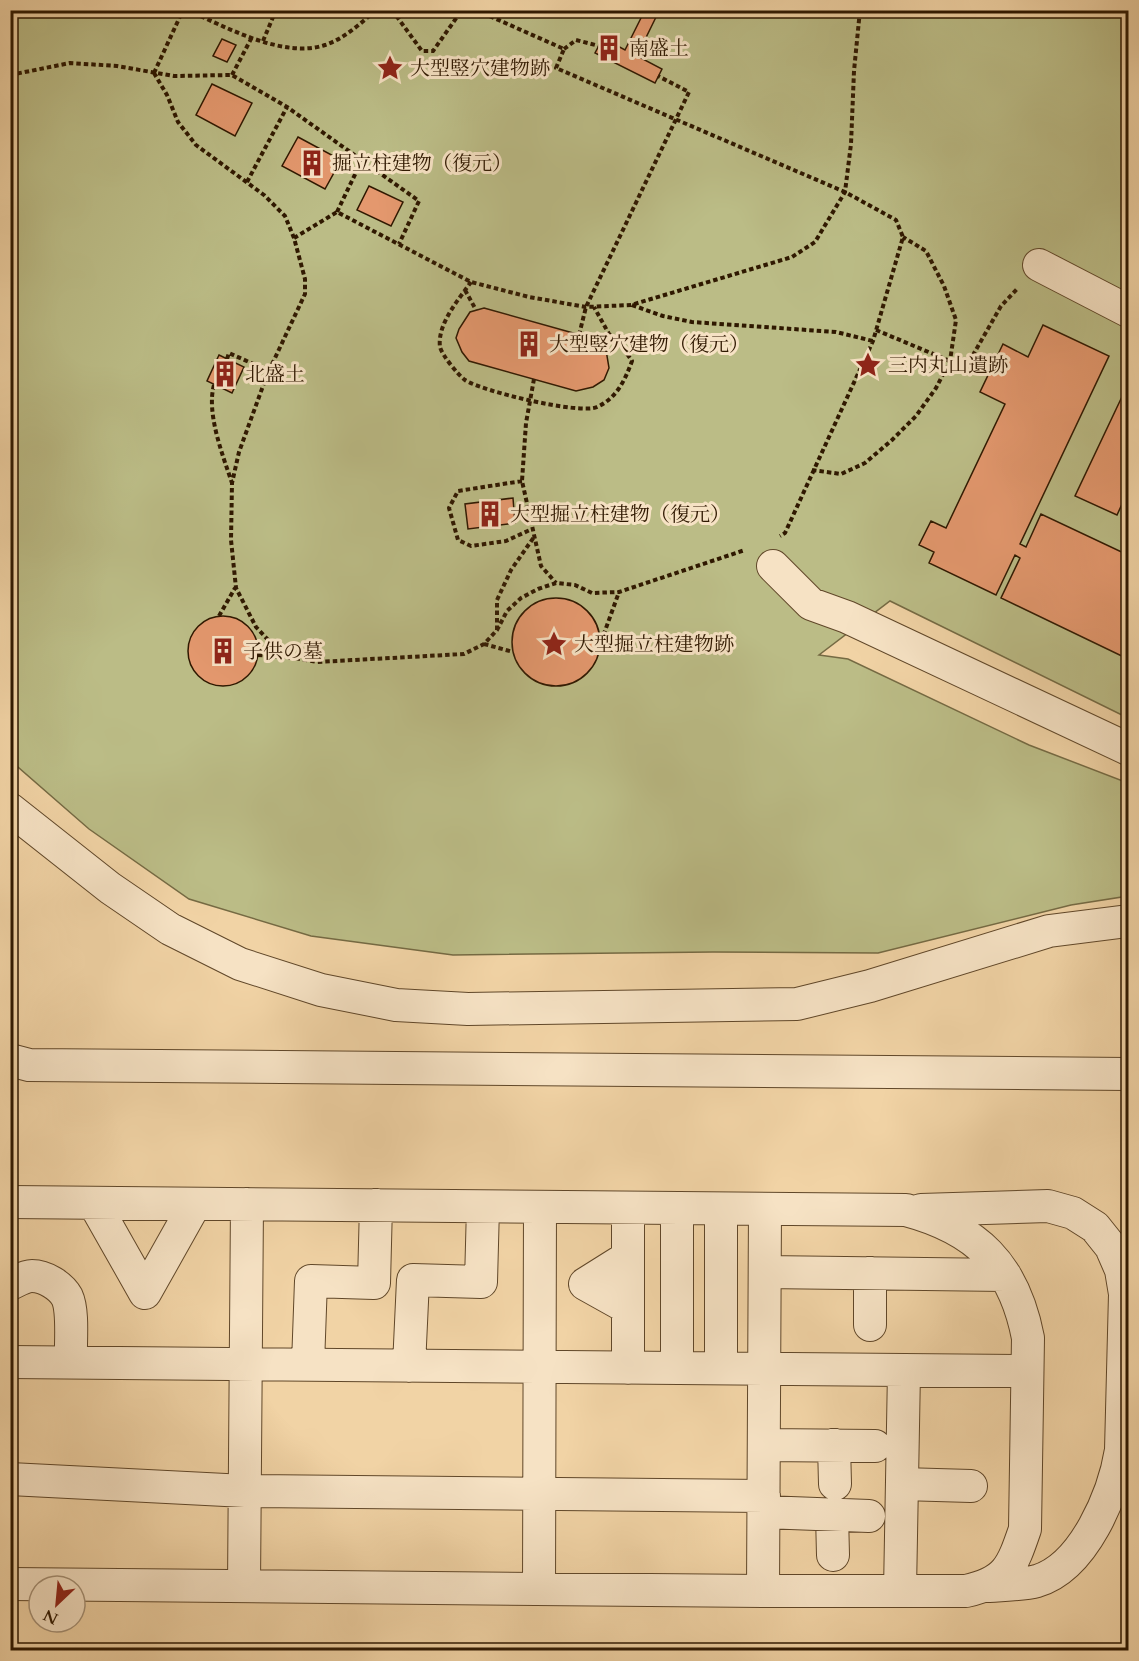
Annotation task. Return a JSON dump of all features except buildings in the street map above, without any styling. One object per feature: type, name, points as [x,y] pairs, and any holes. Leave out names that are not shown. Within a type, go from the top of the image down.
[{"type":"street","points":[[1039,265],[1128,311]]},
{"type":"street","points":[[766,551],[812,604],[847,617],[1128,749]]},
{"type":"street","points":[[10,809],[110,888],[170,929],[240,964],[321,990],[396,1005],[468,1009],[796,1004],[870,986],[1049,931],[1128,921]]},
{"type":"street","points":[[10,1060],[29,1065],[1128,1074]]},
{"type":"street","points":[[10,1202],[906,1210],[1048,1206],[1073,1214],[1095,1227],[1111,1247],[1121,1270],[1125,1294],[1121,1450],[1118,1472],[1099,1517],[1084,1543],[1062,1569],[1037,1581],[966,1591],[10,1584]]},
{"type":"street","points":[[94,1203],[144,1293],[195,1204]]},
{"type":"street","points":[[244,1586],[247,1204]]},
{"type":"street","points":[[308,1364],[311,1281],[374,1283],[376,1205]]},
{"type":"street","points":[[409,1366],[413,1280],[481,1282],[483,1207]]},
{"type":"street","points":[[539,1589],[540,1207]]},
{"type":"street","points":[[628,1208],[628,1368]]},
{"type":"street","points":[[677,1208],[687,1284],[677,1368]]},
{"type":"street","points":[[720,1209],[687,1284],[722,1368]]},
{"type":"street","points":[[764,1591],[765,1209]]},
{"type":"street","points":[[906,1210],[935,1218],[965,1233],[989,1253],[1005,1275],[1024,1318],[1028,1338],[1025,1529],[1017,1554],[1007,1571],[987,1587]]},
{"type":"street","points":[[628,1257],[585,1284],[628,1308]]},
{"type":"street","points":[[765,1272],[1005,1275]]},
{"type":"street","points":[[870,1274],[870,1325]]},
{"type":"street","points":[[10,1284],[32,1276],[47,1279],[59,1287],[67,1298],[70,1315],[71,1362]]},
{"type":"street","points":[[10,1362],[1028,1371]]},
{"type":"street","points":[[900,1591],[904,1371]]},
{"type":"street","points":[[764,1445],[875,1446]]},
{"type":"street","points":[[834,1445],[835,1484]]},
{"type":"street","points":[[10,1479],[244,1491],[539,1493],[764,1504],[832,1515],[869,1516]]},
{"type":"street","points":[[902,1484],[971,1486]]},
{"type":"street","points":[[832,1515],[833,1555]]},
{"type":"path","points":[[154,73],[185,10],[252,37],[290,49],[325,45],[350,32],[376,10]]},
{"type":"path","points":[[263,41],[276,10]]},
{"type":"path","points":[[392,10],[422,51],[433,51],[462,10]]},
{"type":"path","points":[[476,10],[564,49]]},
{"type":"path","points":[[337,212],[471,282],[529,297],[586,307],[631,305],[792,257],[814,242],[845,192],[851,144],[854,71],[860,10]]},
{"type":"path","points":[[232,75],[252,37]]},
{"type":"path","points":[[599,46],[576,40],[564,49],[556,68],[845,192],[896,220],[903,237],[926,250],[944,285],[956,320],[950,361],[936,388],[916,416],[865,463],[841,474],[812,470]]},
{"type":"path","points":[[10,75],[70,63],[117,66],[174,76],[232,75],[287,107],[419,201],[399,245]]},
{"type":"path","points":[[154,73],[167,95],[178,122],[196,145],[264,195],[285,216],[294,238],[304,279],[305,294],[269,371],[239,452],[232,483],[231,540],[236,588],[256,627],[270,642],[296,658]]},
{"type":"path","points":[[579,335],[586,307],[689,92],[658,76]]},
{"type":"path","points":[[247,182],[287,107]]},
{"type":"path","points":[[294,238],[337,212],[362,160]]},
{"type":"path","points":[[258,655],[317,662],[464,654],[484,644],[497,630],[507,611],[521,598],[538,589],[556,583],[575,585],[592,593],[619,592],[766,551],[785,533],[873,341],[903,237]]},
{"type":"path","points":[[969,362],[1001,306],[1039,265]]},
{"type":"path","points":[[471,282],[454,305],[443,329],[440,348],[465,380],[530,401],[574,408],[596,408],[616,394],[632,362],[619,342],[609,334],[594,307]]},
{"type":"path","points":[[465,290],[476,310]]},
{"type":"path","points":[[631,305],[663,316],[692,322],[836,332],[873,341]]},
{"type":"path","points":[[876,330],[950,361],[969,362],[991,369]]},
{"type":"path","points":[[227,359],[229,352],[269,371]]},
{"type":"path","points":[[534,379],[523,451],[522,481],[541,566],[556,583]]},
{"type":"path","points":[[214,385],[211,395],[219,444],[232,483]]},
{"type":"path","points":[[522,481],[458,491],[449,508],[458,540],[471,546],[506,541],[532,529]]},
{"type":"path","points":[[497,630],[497,600],[511,570],[534,537]]},
{"type":"path","points":[[219,616],[236,588]]},
{"type":"path","points":[[601,642],[619,592]]},
{"type":"path","points":[[484,644],[513,652]]},
{"type":"green space","points":[[11,11],[1128,11],[1128,718],[890,601],[819,655],[848,659],[1029,745],[1128,783],[1128,896],[1071,905],[878,953],[453,955],[311,936],[189,899],[89,829],[11,761]]},
{"type":"place","name":"南盛土","points":[[609,48]]},
{"type":"place","name":"大型竪穴建物跡","points":[[390,68]]},
{"type":"place","name":"掘立柱建物（復元）","points":[[312,163]]},
{"type":"place","name":"大型竪穴建物（復元）","points":[[529,344]]},
{"type":"place","name":"三内丸山遺跡","points":[[868,365]]},
{"type":"place","name":"北盛土","points":[[225,374]]},
{"type":"place","name":"大型掘立柱建物（復元）","points":[[490,514]]},
{"type":"place","name":"大型掘立柱建物跡","points":[[554,644]]},
{"type":"place","name":"子供の墓","points":[[223,651]]}]
